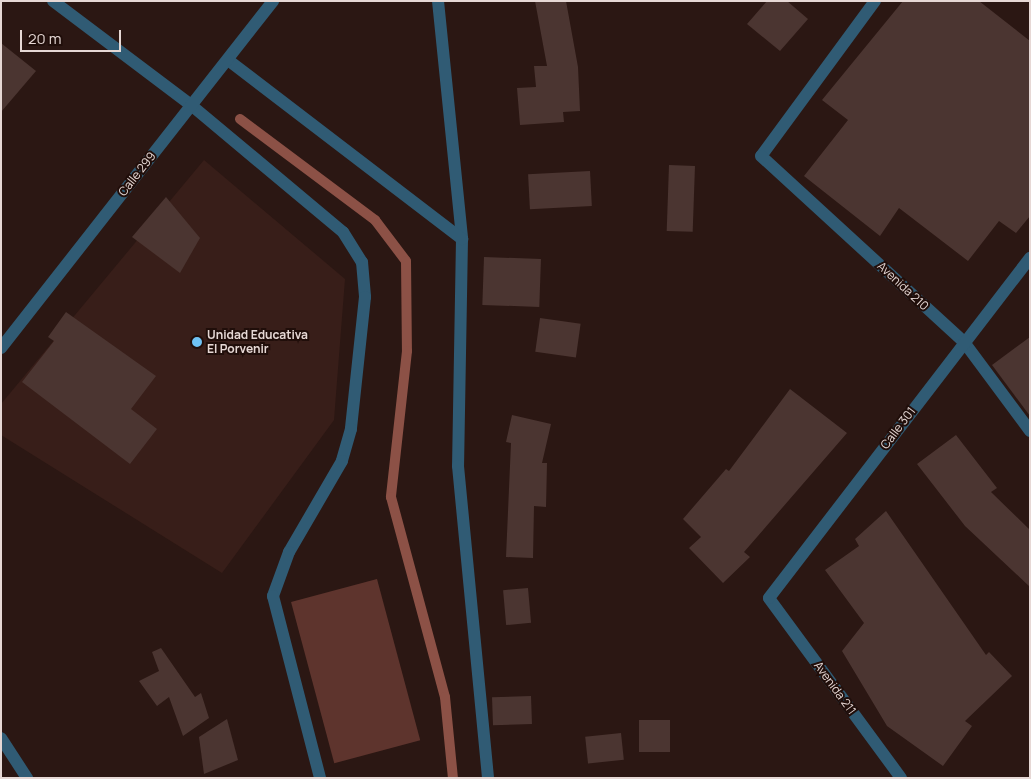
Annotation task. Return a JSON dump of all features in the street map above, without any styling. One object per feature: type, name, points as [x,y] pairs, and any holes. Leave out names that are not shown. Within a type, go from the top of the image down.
[{"type":"street","points":[[54,1],[191,105],[343,232],[356,247],[365,275],[351,429],[342,461],[289,552],[273,596],[320,778]]},
{"type":"street","name":"Calle 299","points":[[1,348],[273,1]]},
{"type":"street","points":[[438,1],[462,240],[458,466],[488,778]]},
{"type":"street","name":"Avenida 210","points":[[875,1],[761,156],[964,342],[1030,431]]},
{"type":"street","points":[[228,60],[462,240]]},
{"type":"street","name":"Calle 301","points":[[769,598],[1030,258]]},
{"type":"street","name":"Avenida 211","points":[[769,598],[901,778]]},
{"type":"street","points":[[1,738],[27,778]]},
{"type":"shaded area","name":"Unidad Educativa El Porvenir","points":[[204,160],[345,279],[334,420],[222,573],[1,435],[1,404]]},
{"type":"shaded area","points":[[377,579],[420,740],[334,763],[291,602]]},
{"type":"building","points":[[535,1],[566,1],[578,67],[580,111],[563,112],[564,122],[520,125],[517,88],[536,87],[534,66],[547,66]]},
{"type":"building","points":[[767,1],[787,1],[808,19],[780,51],[747,24]]},
{"type":"building","points":[[903,1],[979,1],[1030,41],[1030,216],[1016,233],[999,221],[968,261],[899,208],[880,236],[804,176],[848,120],[822,100]]},
{"type":"building","points":[[1,43],[36,71],[1,112]]},
{"type":"building","points":[[669,165],[695,166],[693,232],[667,231]]},
{"type":"building","points":[[590,171],[592,206],[530,209],[528,174]]},
{"type":"building","points":[[166,197],[200,238],[180,273],[132,237]]},
{"type":"building","points":[[484,257],[541,259],[539,307],[482,305]]},
{"type":"building","points":[[66,312],[156,376],[131,409],[157,429],[130,464],[22,382],[54,341],[48,337]]},
{"type":"building","points":[[540,318],[581,324],[576,357],[535,352]]},
{"type":"building","points":[[1030,337],[1030,416],[992,365]]},
{"type":"building","points":[[790,389],[847,433],[744,552],[750,557],[723,583],[689,548],[701,537],[683,519],[726,469],[729,471]]},
{"type":"building","points":[[512,415],[551,424],[542,463],[547,463],[546,507],[534,506],[533,558],[506,557],[511,443],[506,442]]},
{"type":"building","points":[[956,435],[997,488],[991,492],[1030,530],[1030,587],[965,526],[917,464]]},
{"type":"building","points":[[886,511],[986,655],[989,652],[1012,676],[965,721],[972,726],[943,766],[887,726],[842,651],[864,623],[825,570],[859,546],[855,539]]},
{"type":"building","points":[[528,588],[531,623],[506,625],[503,590]]},
{"type":"building","points":[[161,648],[195,697],[201,693],[209,718],[183,736],[169,697],[157,706],[139,681],[159,671],[152,652]]},
{"type":"building","points":[[531,696],[532,724],[493,725],[492,697]]},
{"type":"building","points":[[227,719],[238,760],[204,774],[199,737]]},
{"type":"building","points":[[639,720],[670,720],[670,752],[639,752]]},
{"type":"building","points":[[621,733],[624,760],[588,764],[585,737]]},
{"type":"waterway","points":[[240,119],[375,220],[406,261],[407,351],[391,497],[445,697],[453,778]]},
{"type":"place","name":"Unidad Educativa El Porvenir","points":[[197,342]]}]
